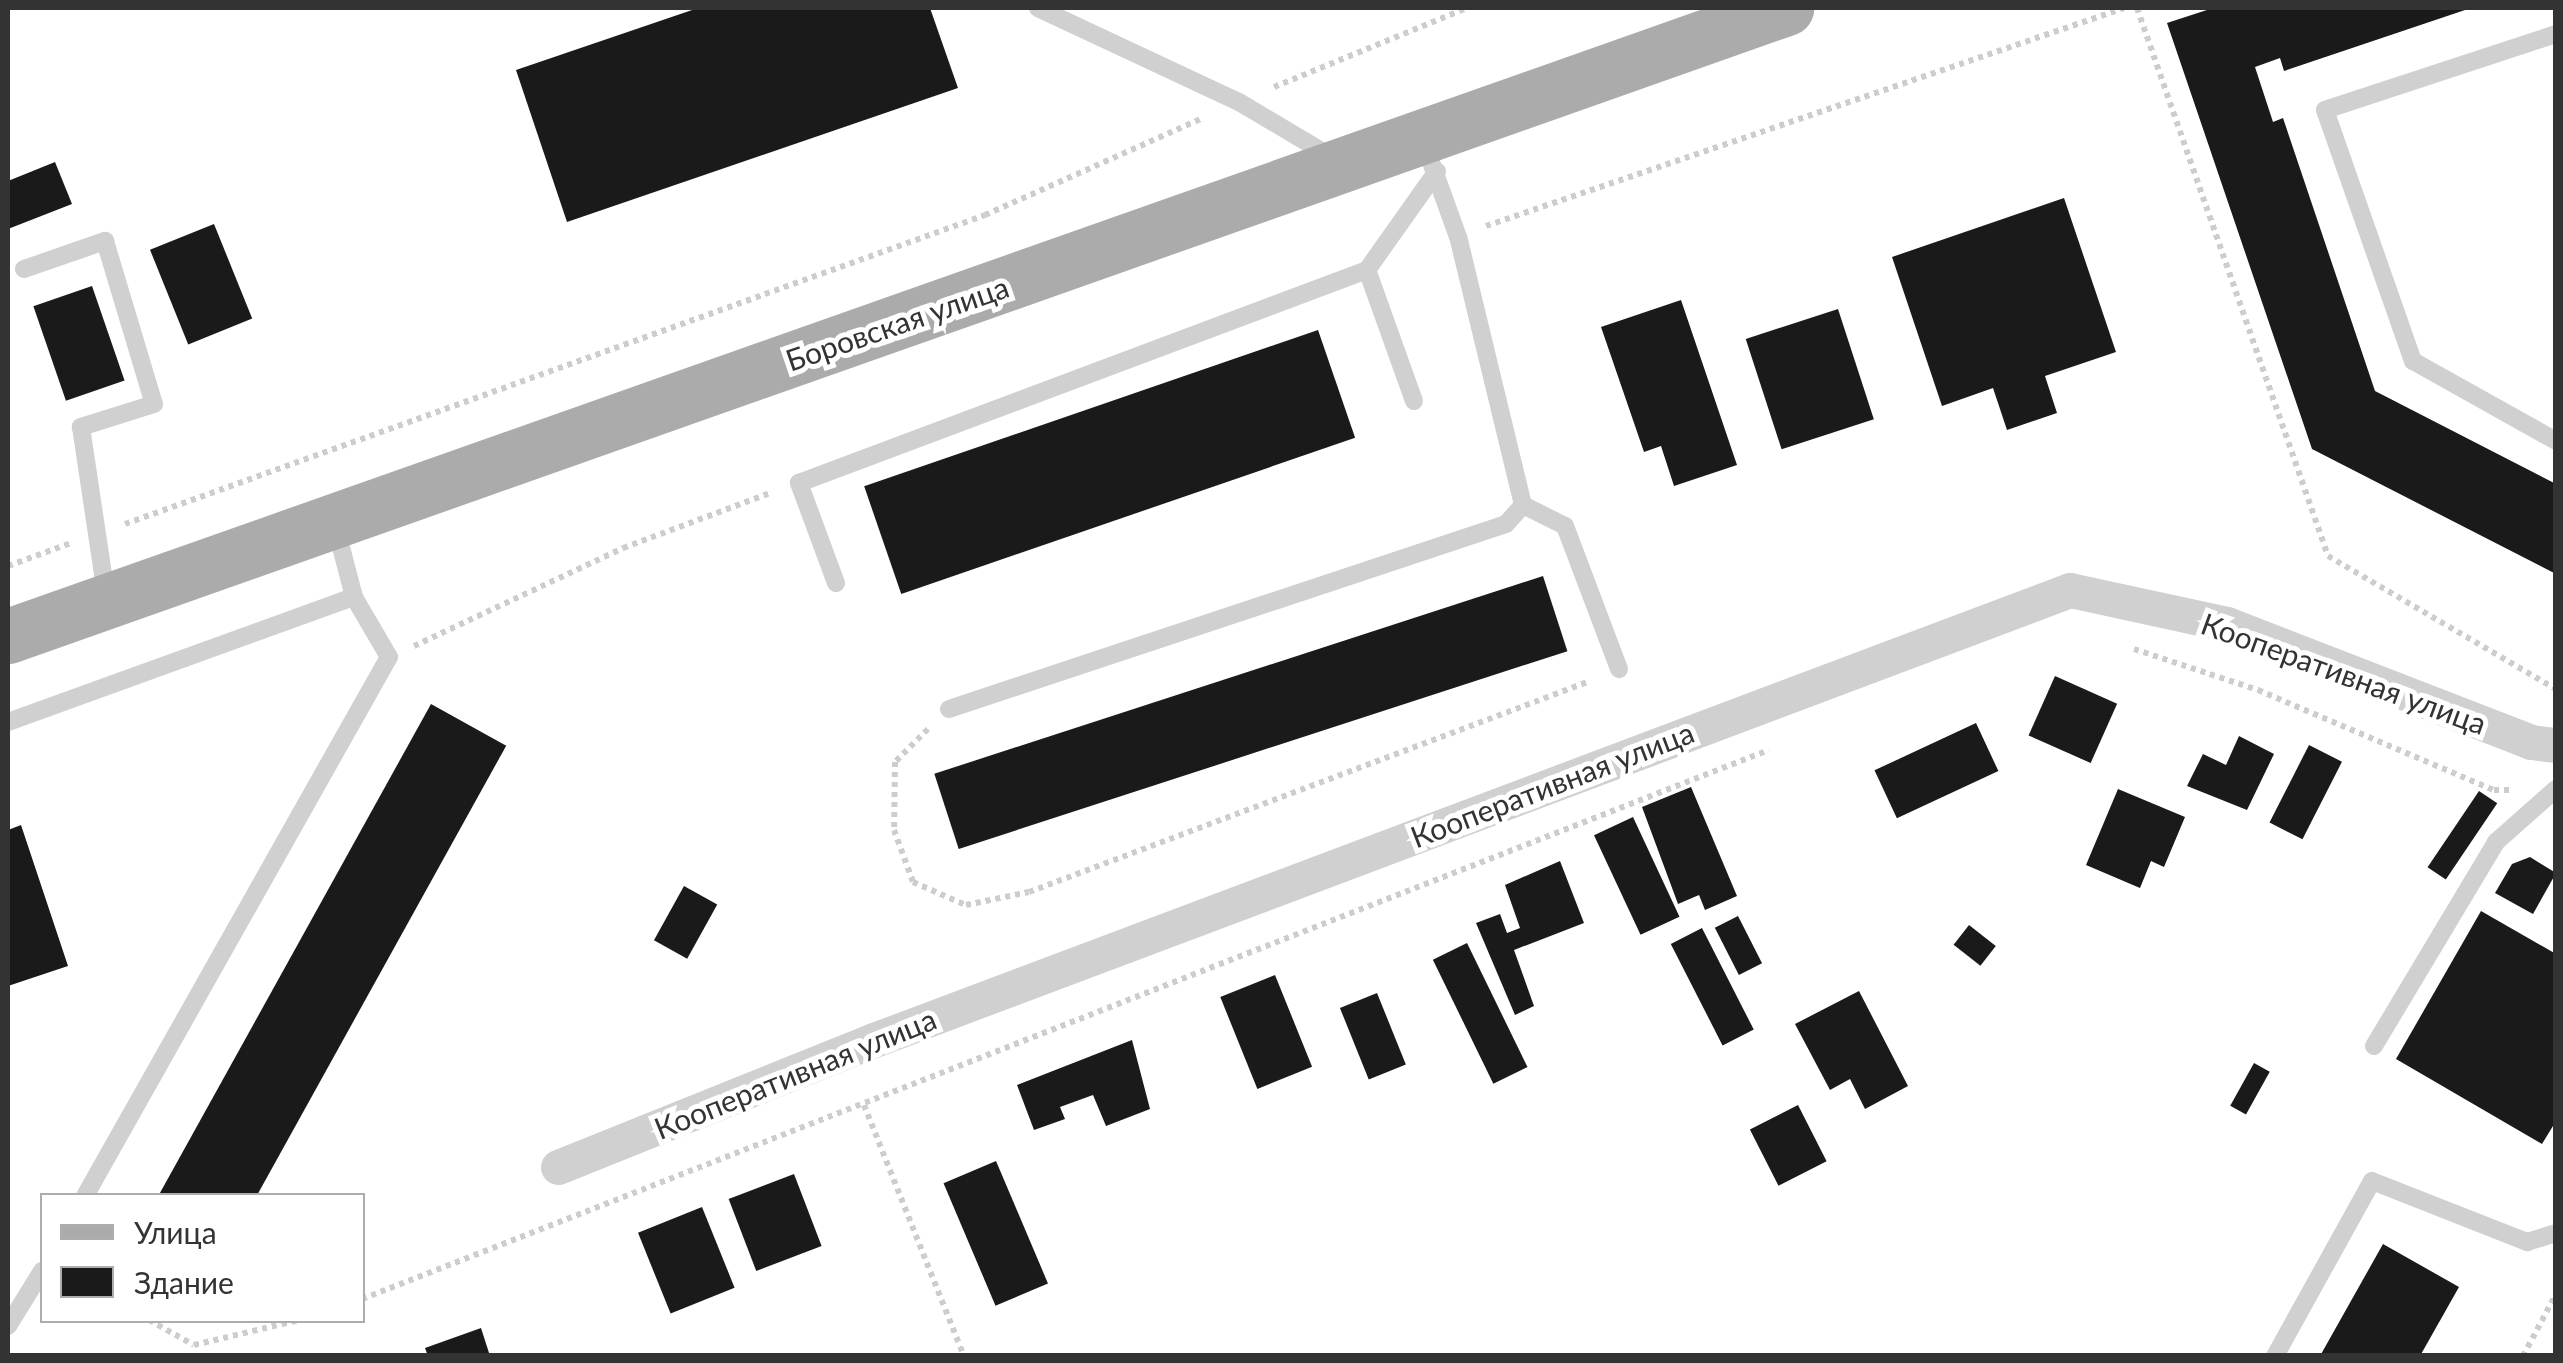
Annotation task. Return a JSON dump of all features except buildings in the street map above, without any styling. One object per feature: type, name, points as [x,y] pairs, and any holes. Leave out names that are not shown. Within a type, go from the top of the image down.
[{"type":"main road","name":"Боровская улица","points":[[8,636],[333,518],[1348,167],[1430,155],[1786,8]]},
{"type":"street","name":"Кооперативная улица","points":[[558,1167],[874,1040],[2070,590],[2227,624],[2531,742],[2556,745]]},
{"type":"lane","points":[[1038,8],[1239,102],[1348,167]]},
{"type":"lane","points":[[2556,34],[2325,110],[2414,361],[2556,442]]},
{"type":"lane","points":[[1430,155],[1458,237],[1524,505],[1565,526],[1620,670]]},
{"type":"lane","points":[[836,584],[799,482],[1367,270],[1430,155]]},
{"type":"lane","points":[[24,269],[105,241],[154,404],[81,427],[106,600]]},
{"type":"lane","points":[[1367,270],[1414,401]]},
{"type":"lane","points":[[949,709],[1506,524],[1524,505]]},
{"type":"lane","points":[[88,1193],[389,658],[354,597],[333,518]]},
{"type":"lane","points":[[8,722],[354,597]]},
{"type":"lane","points":[[2374,1046],[2496,842],[2555,790]]},
{"type":"lane","points":[[2274,1356],[2372,1180],[2527,1242],[2556,1233]]},
{"type":"lane","points":[[8,1326],[40,1274]]},
{"type":"path","points":[[8,566],[985,214],[1239,102],[1467,8]]},
{"type":"path","points":[[1458,237],[2124,8]]},
{"type":"path","points":[[2137,8],[2328,556],[2556,689]]},
{"type":"path","points":[[389,658],[622,548],[799,482]]},
{"type":"path","points":[[2124,647],[2258,690],[2494,790],[2555,790]]},
{"type":"path","points":[[949,709],[895,762],[894,830],[912,882],[966,906],[1029,892],[1620,670]]},
{"type":"path","points":[[365,1298],[1780,746]]},
{"type":"path","points":[[864,1105],[964,1356]]},
{"type":"path","points":[[2523,1356],[2556,1294]]},
{"type":"path","points":[[154,1323],[194,1345],[286,1323]]}]
